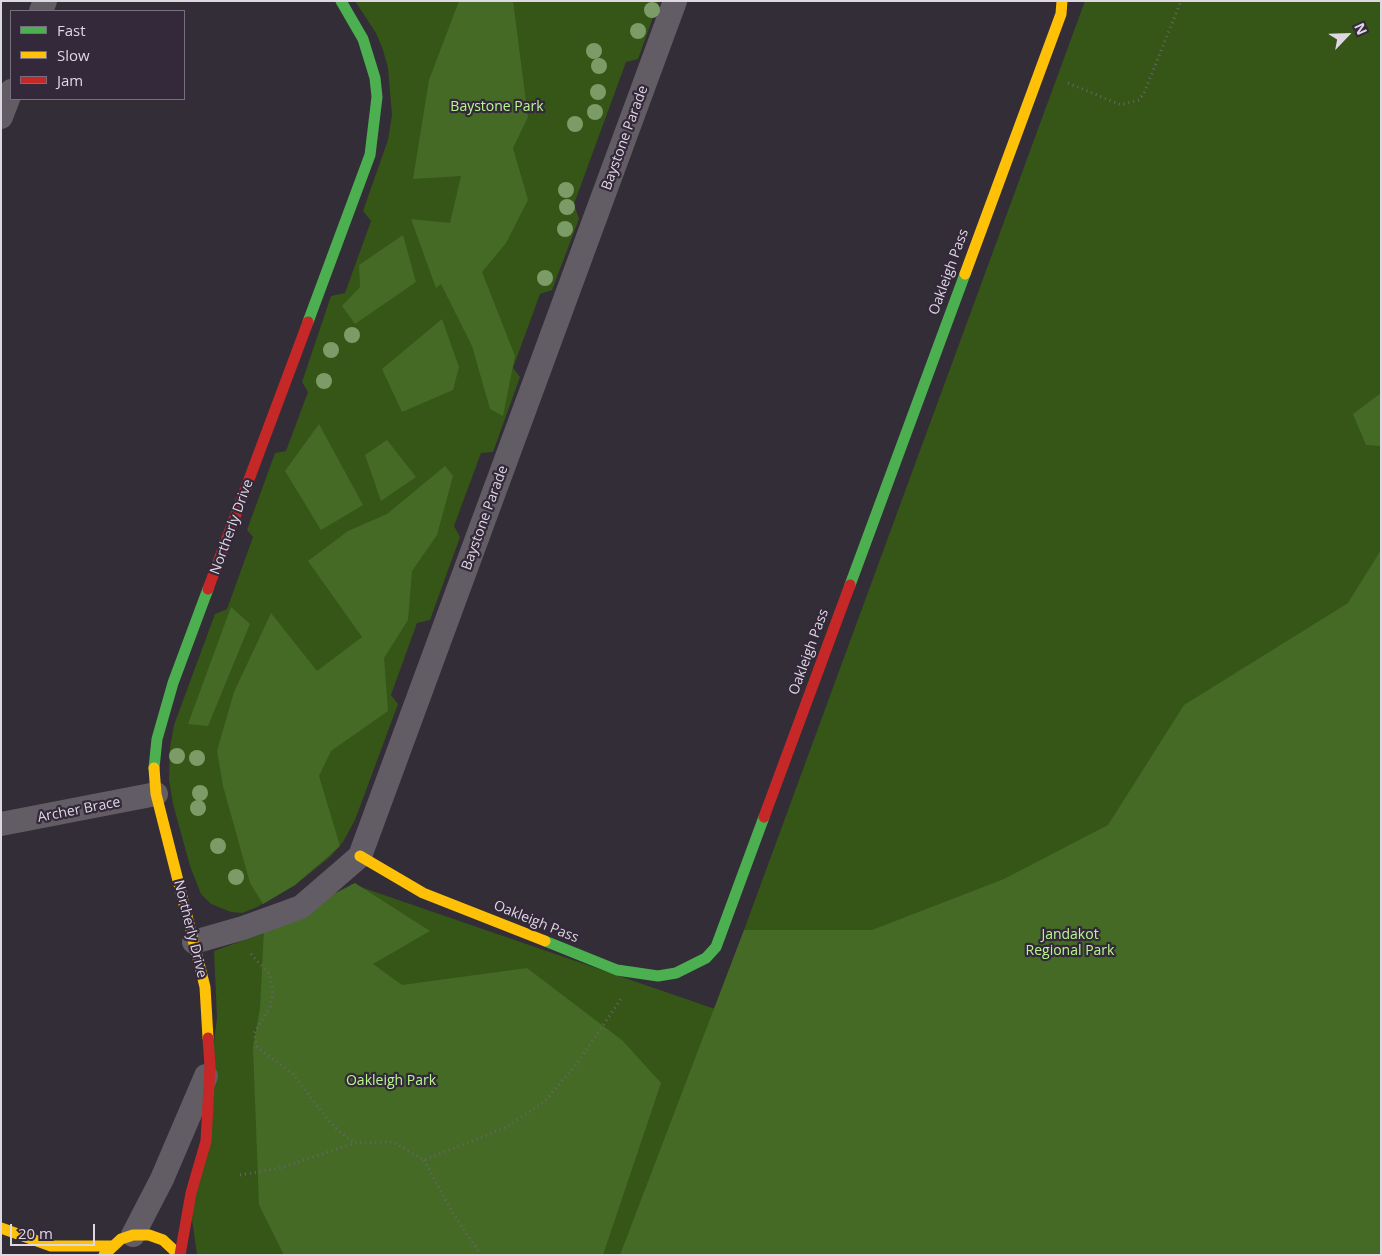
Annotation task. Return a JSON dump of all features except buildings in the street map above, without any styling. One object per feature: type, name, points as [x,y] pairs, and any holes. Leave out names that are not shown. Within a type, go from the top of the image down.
[{"type":"street","name":"Northerly Drive","points":[[180,1255],[191,1193],[206,1141],[210,1066],[205,987],[156,794],[154,768],[157,739],[173,683],[370,155],[377,97],[375,78],[363,38],[342,1]]},
{"type":"street","name":"Baystone Parade","points":[[194,942],[243,928],[301,907],[360,856],[675,1]]},
{"type":"street","name":"Oakleigh Pass","points":[[360,856],[422,893],[617,970],[658,976],[676,973],[706,958],[716,947],[1061,14],[1062,1]]},
{"type":"street","points":[[1,118],[10,94]]},
{"type":"street","name":"Archer Brace","points":[[1,824],[156,794]]},
{"type":"street","name":"Northerly Drive","points":[[133,1235],[162,1179],[210,1066]]},
{"type":"street","points":[[1,1228],[51,1246],[107,1250],[121,1239],[133,1235],[149,1235],[163,1240],[180,1255]]},
{"type":"street","points":[[51,1246],[60,1255]]},
{"type":"path","points":[[1068,83],[1121,105],[1139,100],[1144,93],[1181,1]]},
{"type":"path","points":[[251,953],[270,975],[273,993],[270,1007],[254,1033],[256,1047],[293,1074],[329,1121],[355,1143]]},
{"type":"path","points":[[424,1160],[506,1127],[545,1101],[576,1065],[622,997]]},
{"type":"path","points":[[240,1175],[281,1168],[355,1143],[393,1142],[424,1160],[454,1215],[481,1255]]},
{"type":"green space","name":"Baystone Park","points":[[355,1],[659,1],[638,59],[626,62],[574,204],[579,219],[552,290],[540,294],[513,368],[520,377],[493,452],[481,453],[454,526],[460,537],[430,620],[417,623],[391,695],[398,704],[355,820],[343,842],[330,857],[295,885],[257,907],[242,913],[231,912],[211,904],[201,894],[190,866],[173,804],[169,780],[170,748],[174,725],[215,614],[227,609],[253,537],[247,530],[275,453],[286,451],[308,392],[302,382],[331,296],[345,293],[371,221],[363,211],[388,140],[392,115],[388,68],[383,50],[376,33]]},
{"type":"green space","points":[[459,1],[513,1],[528,117],[513,148],[528,200],[506,243],[482,272],[515,356],[503,416],[490,409],[472,346],[441,284],[436,288],[411,219],[450,223],[461,176],[413,179],[429,80]]},
{"type":"green space","name":"Jandakot Regional Park","points":[[1085,1],[1381,1],[1381,1255],[197,1255],[192,1219],[217,1018],[214,951],[308,917],[352,884],[715,1009]]},
{"type":"green space","points":[[403,235],[416,282],[355,324],[342,306],[360,287],[359,265]]},
{"type":"green space","points":[[442,319],[459,367],[453,390],[402,412],[382,369]]},
{"type":"green space","points":[[1381,393],[1381,446],[1366,445],[1353,414]]},
{"type":"green space","points":[[319,424],[363,505],[321,530],[285,471]]},
{"type":"green space","points":[[387,440],[416,477],[381,501],[365,455]]},
{"type":"green space","points":[[445,466],[453,476],[437,535],[412,571],[408,620],[384,658],[388,711],[331,751],[319,776],[340,846],[295,885],[263,904],[250,883],[223,786],[217,751],[234,692],[271,613],[317,671],[362,637],[308,561],[348,531],[387,514]]},
{"type":"green space","points":[[1381,550],[1381,1255],[620,1255],[744,930],[872,930],[1004,879],[1108,825],[1184,705],[1348,603]]},
{"type":"green space","points":[[231,607],[250,624],[208,726],[188,724]]},
{"type":"green space","name":"Oakleigh Park","points":[[355,883],[430,931],[373,964],[402,985],[527,968],[623,1041],[661,1083],[603,1255],[284,1255],[259,1205],[253,1047],[260,1008],[264,930]]},
{"type":"traffic: fast","points":[[308,322],[370,155],[377,97],[375,78],[363,39],[341,1]]},
{"type":"traffic: fast","points":[[850,585],[965,274]]},
{"type":"traffic: fast","points":[[154,768],[157,739],[173,683],[208,589]]},
{"type":"traffic: fast","points":[[545,941],[617,970],[658,976],[676,973],[706,958],[716,947],[764,817]]},
{"type":"traffic: slow","points":[[965,274],[1061,14],[1062,1]]},
{"type":"traffic: slow","points":[[154,768],[156,794],[205,987],[208,1038]]},
{"type":"traffic: slow","points":[[360,856],[423,893],[545,941]]},
{"type":"traffic: slow","points":[[1,1228],[51,1246],[111,1246]]},
{"type":"traffic: slow","points":[[104,1255],[121,1239],[133,1235],[149,1235],[163,1240],[179,1255]]},
{"type":"traffic: jam","points":[[208,589],[308,322]]},
{"type":"traffic: jam","points":[[764,817],[850,585]]},
{"type":"traffic: jam","points":[[180,1255],[191,1193],[206,1141],[210,1066],[208,1038]]}]
